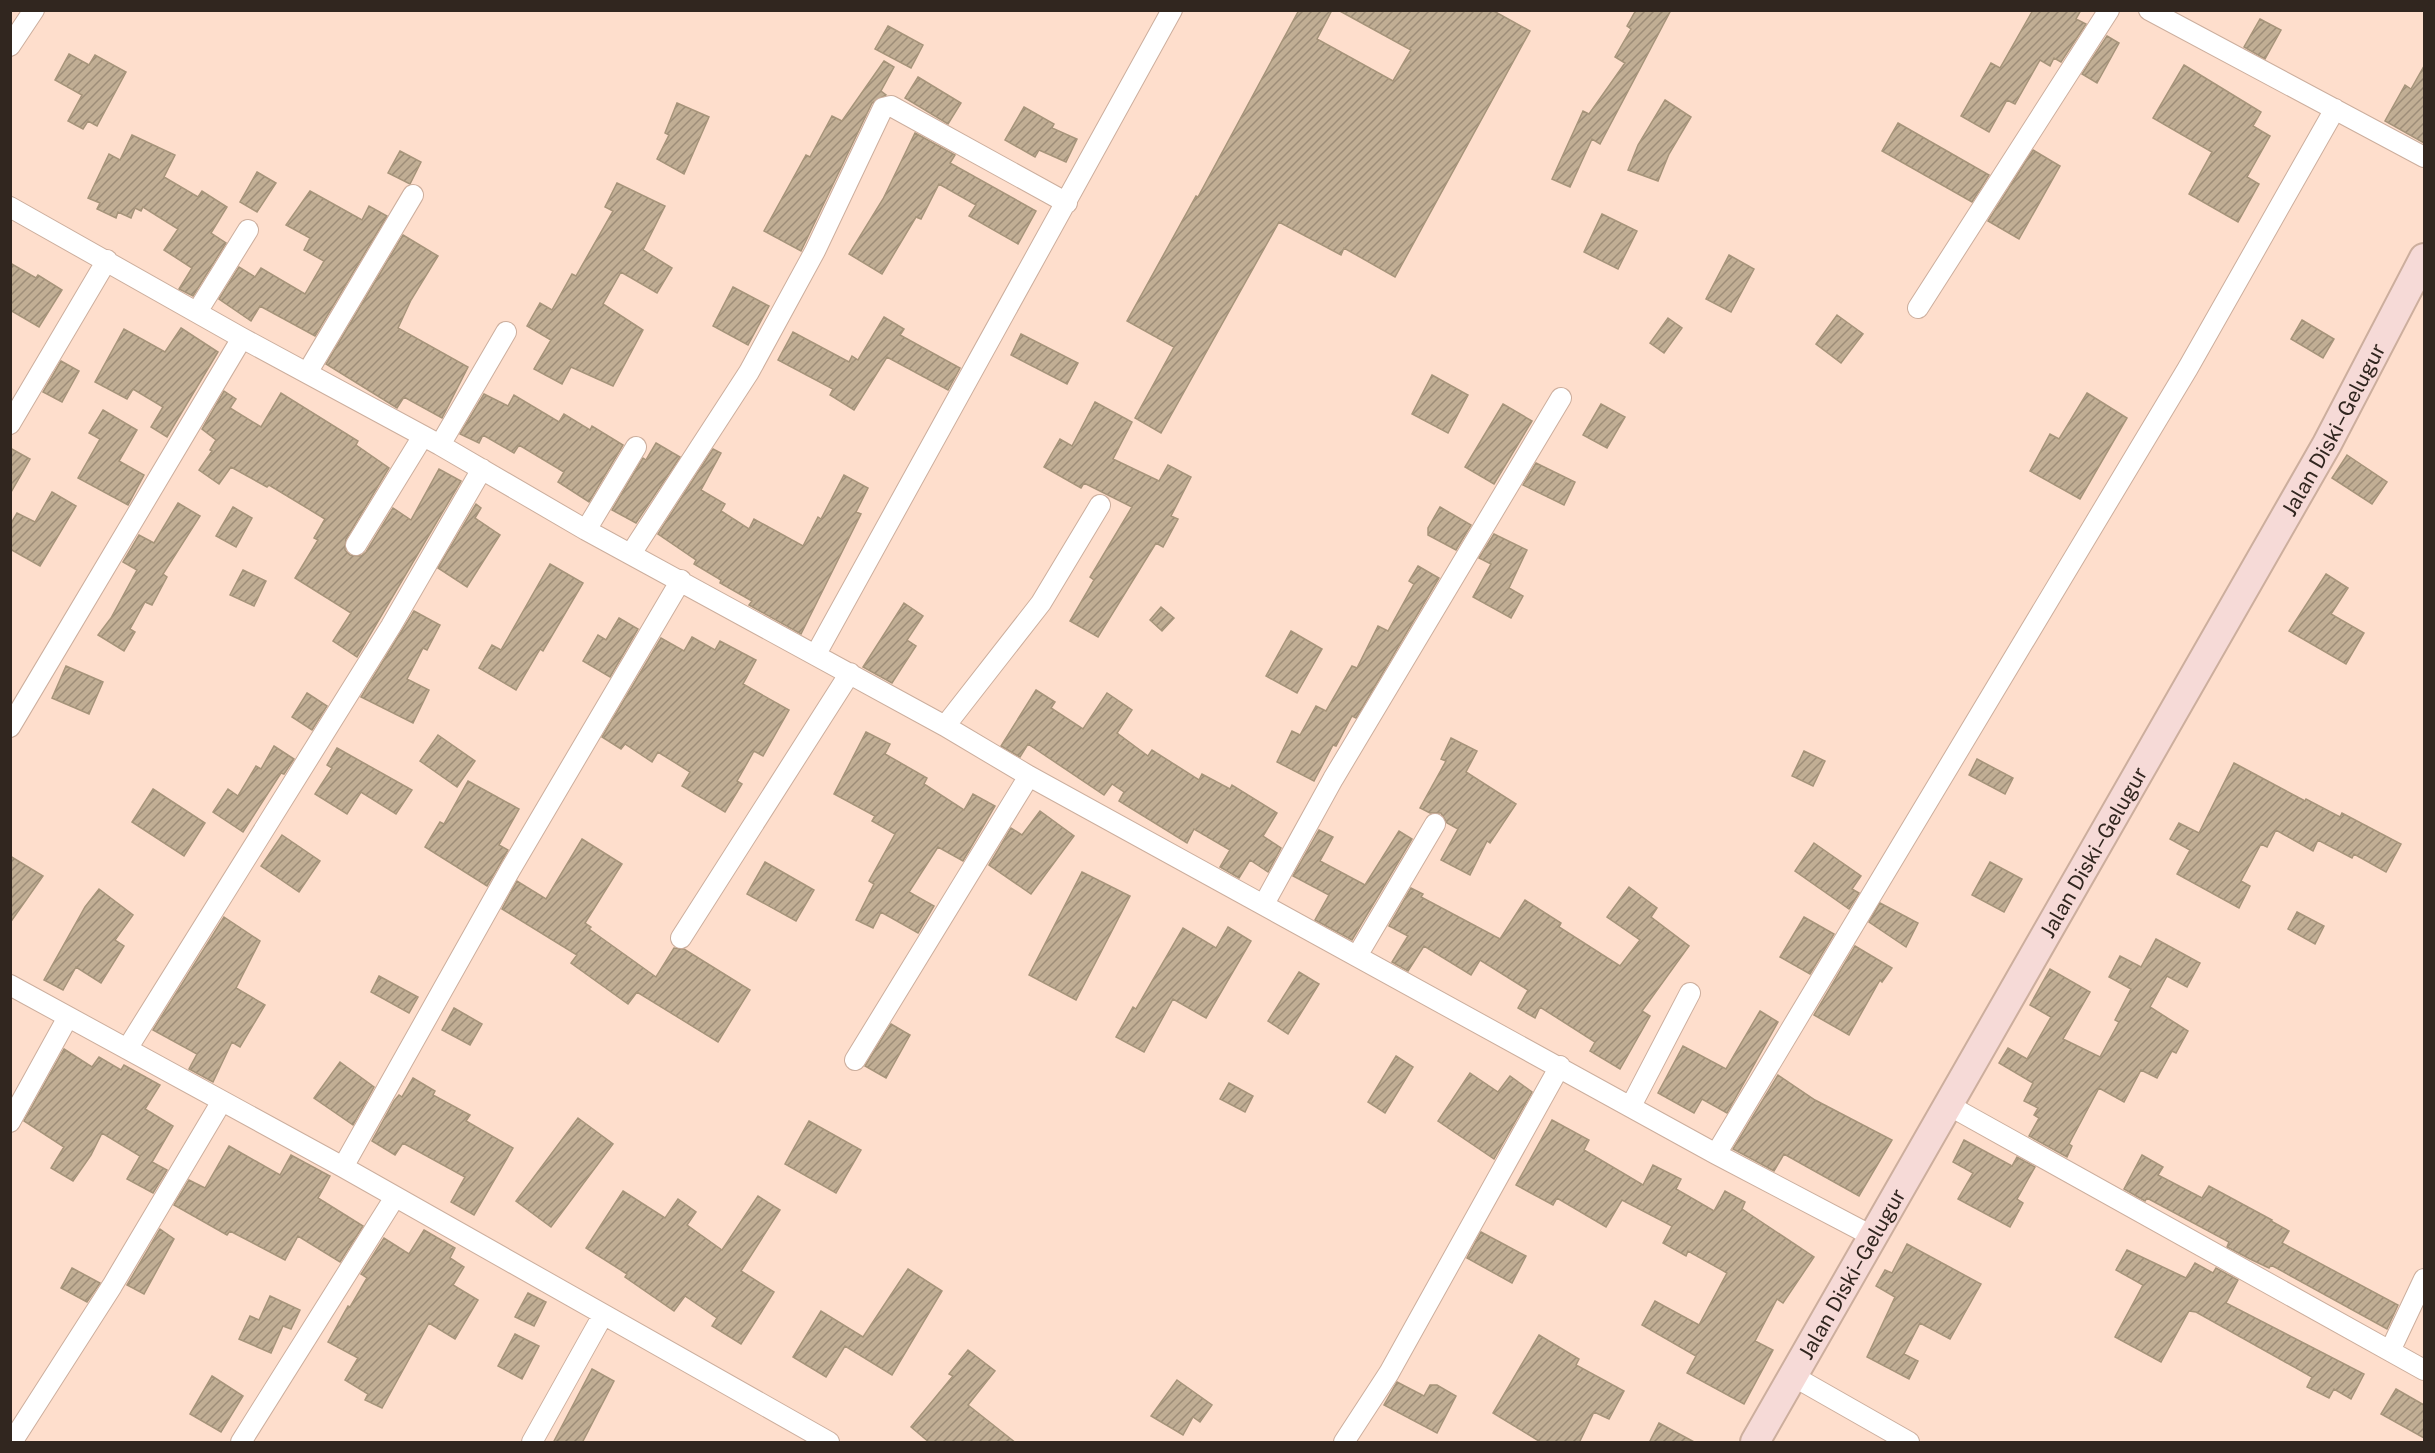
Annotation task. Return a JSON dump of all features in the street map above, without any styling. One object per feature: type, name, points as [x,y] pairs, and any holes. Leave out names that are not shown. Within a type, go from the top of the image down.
[{"type":"main road","name":"Jalan Diski–Gelugur","points":[[1755,1443],[2327,444],[2424,258]]},
{"type":"street","points":[[10,46],[34,10]]},
{"type":"street","points":[[816,654],[1172,10]]},
{"type":"street","points":[[1918,308],[2109,10]]},
{"type":"street","points":[[2150,10],[2424,157]]},
{"type":"street","points":[[632,552],[749,372],[814,251],[883,108],[891,106],[1067,203]]},
{"type":"street","points":[[1716,1154],[2188,368],[2335,109]]},
{"type":"street","points":[[307,373],[413,195]]},
{"type":"street","points":[[10,207],[242,338],[432,440],[586,530],[632,552],[945,726],[1029,776],[1560,1066],[1716,1154],[1872,1236]]},
{"type":"street","points":[[197,312],[248,230]]},
{"type":"street","points":[[10,424],[107,260]]},
{"type":"street","points":[[356,545],[506,332]]},
{"type":"street","points":[[10,727],[242,338]]},
{"type":"street","points":[[1264,904],[1333,780],[1561,398]]},
{"type":"street","points":[[586,530],[636,447]]},
{"type":"street","points":[[127,1049],[391,626],[482,470]]},
{"type":"street","points":[[945,726],[1041,603],[1100,504]]},
{"type":"street","points":[[343,1167],[510,870],[681,580]]},
{"type":"street","points":[[681,938],[850,673]]},
{"type":"street","points":[[855,1060],[1029,776]]},
{"type":"street","points":[[1357,956],[1435,824]]},
{"type":"street","points":[[10,985],[343,1167],[603,1315],[808,1437],[829,1443]]},
{"type":"street","points":[[1631,1106],[1690,993]]},
{"type":"street","points":[[10,1122],[68,1017]]},
{"type":"street","points":[[1344,1443],[1389,1373],[1560,1066]]},
{"type":"street","points":[[12,1443],[112,1286],[222,1101]]},
{"type":"street","points":[[1950,1106],[2424,1370]]},
{"type":"street","points":[[241,1443],[395,1197]]},
{"type":"street","points":[[2390,1350],[2424,1279]]},
{"type":"street","points":[[532,1443],[603,1315]]},
{"type":"street","points":[[1793,1376],[1909,1443]]},
{"type":"building","points":[[1299,10],[1332,10],[1317,39],[1393,81],[1411,50],[1338,10],[1492,10],[1530,31],[1395,277],[1344,248],[1341,255],[1279,222],[1161,433],[1135,418],[1174,347],[1127,321],[1196,196],[1198,197]]},
{"type":"building","points":[[1636,10],[1671,10],[1600,144],[1592,139],[1570,187],[1552,179],[1583,111],[1589,114],[1625,63],[1615,57],[1631,29],[1627,26]]},
{"type":"building","points":[[2033,10],[2081,10],[2076,19],[2086,24],[2061,62],[2054,58],[2050,66],[2040,60],[2015,104],[2007,100],[1989,132],[1961,116],[1991,63],[2000,68]]},
{"type":"building","points":[[2260,19],[2281,30],[2265,59],[2244,47]]},
{"type":"building","points":[[888,26],[923,45],[911,68],[875,49]]},
{"type":"building","points":[[2107,36],[2119,43],[2097,83],[2082,74]]},
{"type":"building","points":[[69,54],[89,65],[95,55],[126,72],[97,126],[88,121],[83,129],[68,121],[82,95],[55,80]]},
{"type":"building","points":[[884,61],[894,67],[881,91],[886,95],[872,103],[801,251],[764,231],[806,155],[810,157],[832,116],[842,121]]},
{"type":"building","points":[[2184,65],[2261,112],[2253,126],[2270,136],[2247,177],[2259,184],[2238,222],[2189,194],[2212,152],[2153,118]]},
{"type":"building","points":[[2424,66],[2424,143],[2385,121],[2405,85],[2411,89]]},
{"type":"building","points":[[918,77],[961,103],[948,124],[905,98]]},
{"type":"building","points":[[1665,100],[1691,117],[1669,154],[1658,181],[1628,170],[1638,145]]},
{"type":"building","points":[[677,103],[709,117],[684,174],[657,159],[669,135],[665,133]]},
{"type":"building","points":[[1024,107],[1054,124],[1052,128],[1077,139],[1066,162],[1039,150],[1035,157],[1005,140]]},
{"type":"building","points":[[1898,123],[1989,175],[1972,202],[1882,151]]},
{"type":"building","points":[[915,133],[955,155],[950,163],[1036,211],[1018,244],[969,216],[976,205],[939,184],[921,219],[916,217],[882,274],[849,254],[883,199]]},
{"type":"building","points":[[132,135],[175,155],[164,177],[198,197],[202,191],[227,207],[211,233],[226,243],[193,296],[179,289],[192,268],[164,250],[178,229],[143,207],[141,211],[135,208],[131,218],[118,212],[116,218],[97,209],[100,203],[88,198],[109,154],[120,160]]},
{"type":"building","points":[[2033,150],[2060,166],[2019,239],[1988,221]]},
{"type":"building","points":[[400,151],[421,162],[410,184],[388,173]]},
{"type":"building","points":[[257,172],[276,183],[257,212],[240,202]]},
{"type":"building","points":[[617,183],[665,206],[643,250],[672,268],[657,293],[621,272],[603,304],[643,330],[613,386],[571,367],[562,384],[534,369],[551,340],[527,326],[540,303],[552,310],[572,274],[576,276],[613,211],[605,207]]},
{"type":"building","points":[[310,191],[362,220],[369,206],[387,216],[315,336],[260,306],[251,321],[219,299],[239,267],[255,277],[261,268],[305,294],[324,261],[304,250],[310,238],[286,225]]},
{"type":"building","points":[[1602,214],[1637,231],[1618,269],[1584,252]]},
{"type":"building","points":[[403,235],[438,256],[411,300],[398,328],[468,367],[442,418],[404,397],[397,408],[326,364]]},
{"type":"building","points":[[1729,255],[1754,269],[1731,312],[1706,299]]},
{"type":"building","points":[[10,263],[36,278],[38,275],[62,290],[39,327],[10,310]]},
{"type":"building","points":[[733,287],[769,306],[748,345],[713,326]]},
{"type":"building","points":[[1837,315],[1863,334],[1841,363],[1816,344]]},
{"type":"building","points":[[884,317],[904,329],[900,335],[960,368],[948,390],[887,357],[854,410],[830,395],[833,389],[778,360],[793,332],[849,362],[852,356],[858,360]]},
{"type":"building","points":[[1668,318],[1682,328],[1664,353],[1650,343]]},
{"type":"building","points":[[2302,320],[2334,339],[2323,358],[2291,339]]},
{"type":"building","points":[[181,328],[218,352],[167,437],[151,427],[163,407],[133,389],[127,399],[95,382],[124,329],[165,352]]},
{"type":"building","points":[[1021,334],[1078,363],[1067,384],[1011,355]]},
{"type":"building","points":[[61,361],[79,371],[62,402],[43,392]]},
{"type":"building","points":[[1432,375],[1468,395],[1448,433],[1412,414]]},
{"type":"building","points":[[224,391],[236,399],[230,408],[261,427],[281,393],[358,441],[356,445],[389,468],[346,539],[345,550],[350,555],[361,556],[366,552],[393,508],[411,520],[439,469],[461,481],[357,657],[333,641],[351,613],[295,578],[318,540],[314,538],[325,519],[269,485],[267,487],[231,467],[219,484],[199,470],[212,451],[210,450],[216,440],[202,429]]},
{"type":"building","points":[[2087,393],[2127,418],[2080,499],[2030,471],[2050,434],[2059,439]]},
{"type":"building","points":[[484,394],[508,406],[514,395],[559,422],[564,414],[590,430],[592,426],[623,445],[589,502],[558,482],[564,472],[519,445],[514,453],[483,435],[479,443],[460,434]]},
{"type":"building","points":[[1095,402],[1132,422],[1113,459],[1159,481],[1168,465],[1191,477],[1171,516],[1178,519],[1163,547],[1156,543],[1098,637],[1070,621],[1094,580],[1090,577],[1132,507],[1084,483],[1081,488],[1044,467],[1060,439],[1072,446]]},
{"type":"building","points":[[1503,404],[1532,421],[1494,484],[1465,467]]},
{"type":"building","points":[[1601,404],[1625,417],[1607,448],[1583,435]]},
{"type":"building","points":[[103,410],[137,430],[119,461],[144,475],[128,505],[78,478],[100,439],[89,433]]},
{"type":"building","points":[[656,443],[680,457],[636,523],[612,510],[643,458],[646,460]]},
{"type":"building","points":[[10,448],[30,459],[10,494]]},
{"type":"building","points":[[713,449],[721,453],[701,490],[725,504],[721,511],[749,529],[754,519],[803,546],[818,517],[821,519],[844,475],[868,488],[856,512],[861,514],[801,634],[749,605],[752,601],[720,583],[721,580],[694,564],[696,560],[658,534]]},
{"type":"building","points":[[2347,455],[2387,482],[2372,504],[2332,478]]},
{"type":"building","points":[[1536,463],[1575,482],[1564,505],[1523,485]]},
{"type":"building","points":[[52,492],[76,506],[40,566],[10,549],[10,525],[17,513],[35,522]]},
{"type":"building","points":[[178,503],[200,516],[163,574],[167,577],[152,605],[145,602],[130,629],[135,632],[124,651],[98,635],[111,618],[137,570],[123,562],[139,535],[154,543]]},
{"type":"building","points":[[476,504],[481,508],[475,518],[500,535],[467,587],[438,568]]},
{"type":"building","points":[[233,507],[252,518],[236,547],[216,536]]},
{"type":"building","points":[[1440,507],[1471,525],[1456,550],[1428,535],[1428,528]]},
{"type":"building","points":[[1494,534],[1527,550],[1509,588],[1523,596],[1511,618],[1473,597],[1491,564],[1479,558]]},
{"type":"building","points":[[550,564],[583,583],[543,651],[540,649],[516,690],[479,668],[492,645],[501,650]]},
{"type":"building","points":[[1418,566],[1439,578],[1356,718],[1352,716],[1314,781],[1277,762],[1292,731],[1300,735],[1316,706],[1326,711],[1352,666],[1357,668],[1378,626],[1388,631],[1414,584],[1409,581]]},
{"type":"building","points":[[243,570],[266,581],[254,606],[230,595]]},
{"type":"building","points":[[2326,574],[2348,588],[2331,614],[2364,633],[2346,664],[2289,631]]},
{"type":"building","points":[[904,603],[923,616],[907,640],[916,646],[892,683],[863,667]]},
{"type":"building","points":[[1161,607],[1174,618],[1162,631],[1150,620]]},
{"type":"building","points":[[414,611],[440,625],[427,650],[423,648],[407,679],[429,690],[413,723],[361,697]]},
{"type":"building","points":[[619,618],[638,629],[610,677],[583,661],[598,635],[606,640]]},
{"type":"building","points":[[1291,631],[1322,649],[1297,693],[1266,676]]},
{"type":"building","points":[[692,637],[715,650],[720,641],[756,660],[743,684],[789,710],[763,756],[754,751],[737,781],[742,784],[725,812],[682,786],[690,772],[658,752],[652,762],[625,744],[621,749],[602,737],[661,638],[684,651]]},
{"type":"building","points":[[66,666],[103,682],[89,714],[52,698]]},
{"type":"building","points":[[1036,690],[1055,702],[1051,708],[1083,729],[1107,693],[1132,710],[1117,733],[1148,756],[1152,750],[1199,780],[1202,774],[1230,789],[1232,785],[1277,813],[1263,836],[1281,848],[1268,872],[1250,860],[1239,878],[1220,867],[1230,850],[1194,829],[1187,843],[1119,801],[1124,792],[1112,784],[1104,795],[1028,744],[1020,757],[1001,746]]},
{"type":"building","points":[[307,693],[327,706],[312,730],[292,717]]},
{"type":"building","points":[[866,732],[890,744],[885,754],[927,778],[924,784],[964,810],[973,794],[995,806],[963,861],[938,847],[909,892],[934,906],[918,933],[881,912],[873,928],[856,920],[874,884],[869,881],[895,834],[872,821],[875,816],[834,794]]},
{"type":"building","points":[[438,735],[475,761],[457,787],[420,761]]},
{"type":"building","points":[[1451,738],[1477,751],[1466,772],[1516,804],[1490,843],[1487,841],[1470,875],[1441,860],[1458,829],[1447,823],[1441,813],[1430,813],[1420,808],[1446,761],[1441,759]]},
{"type":"building","points":[[274,746],[294,759],[284,774],[281,773],[243,832],[213,812],[228,789],[238,796],[256,766],[261,769]]},
{"type":"building","points":[[337,748],[412,790],[396,814],[361,792],[347,814],[315,794],[332,768],[327,765]]},
{"type":"building","points":[[1804,751],[1825,761],[1813,786],[1792,776]]},
{"type":"building","points":[[1977,759],[2013,778],[2005,794],[1969,775]]},
{"type":"building","points":[[2234,763],[2305,801],[2306,799],[2340,817],[2342,813],[2401,844],[2386,872],[2354,854],[2352,858],[2318,840],[2313,851],[2276,830],[2267,847],[2261,844],[2241,881],[2250,886],[2239,908],[2177,874],[2190,850],[2170,839],[2179,823],[2199,833]]},
{"type":"building","points":[[468,781],[519,809],[499,845],[508,850],[487,886],[425,847],[440,822],[444,824]]},
{"type":"building","points":[[153,789],[205,823],[184,856],[132,822]]},
{"type":"building","points":[[1040,811],[1074,836],[1031,894],[989,865],[1011,828],[1022,835]]},
{"type":"building","points":[[1319,830],[1333,837],[1320,861],[1365,885],[1399,831],[1412,839],[1352,940],[1315,920],[1329,895],[1293,876]]},
{"type":"building","points":[[282,835],[320,861],[299,892],[261,866]]},
{"type":"building","points":[[582,839],[622,864],[585,923],[591,927],[589,929],[656,977],[674,948],[684,949],[750,990],[718,1042],[637,992],[628,1004],[571,963],[577,955],[502,909],[517,881],[546,899]]},
{"type":"building","points":[[1814,843],[1861,876],[1852,889],[1859,893],[1849,909],[1795,871]]},
{"type":"building","points":[[10,856],[43,876],[10,923]]},
{"type":"building","points":[[765,862],[814,890],[796,921],[747,894]]},
{"type":"building","points":[[1990,862],[2022,879],[2004,912],[1972,895]]},
{"type":"building","points":[[1082,872],[1130,896],[1076,1000],[1029,975]]},
{"type":"building","points":[[1629,887],[1657,908],[1651,917],[1689,946],[1642,1011],[1650,1016],[1620,1069],[1590,1051],[1595,1042],[1540,1007],[1535,1018],[1518,1008],[1528,990],[1480,960],[1471,975],[1424,946],[1408,971],[1392,962],[1408,936],[1389,926],[1411,888],[1423,894],[1421,897],[1500,939],[1525,900],[1561,923],[1559,927],[1620,966],[1640,940],[1607,917]]},
{"type":"building","points":[[99,889],[133,915],[115,940],[124,946],[101,983],[76,967],[63,990],[44,980],[85,907]]},
{"type":"building","points":[[1880,903],[1918,923],[1906,947],[1869,922]]},
{"type":"building","points":[[2297,912],[2324,926],[2315,944],[2288,929]]},
{"type":"building","points":[[224,917],[260,941],[236,988],[265,1005],[240,1047],[232,1042],[213,1082],[189,1069],[197,1054],[153,1030]]},
{"type":"building","points":[[1804,917],[1834,934],[1810,974],[1780,957]]},
{"type":"building","points":[[1228,927],[1251,941],[1206,1018],[1173,999],[1144,1052],[1116,1037],[1133,1007],[1136,1009],[1183,928],[1216,948]]},
{"type":"building","points":[[2156,939],[2200,963],[2187,987],[2167,976],[2150,1007],[2188,1031],[2176,1053],[2172,1051],[2157,1078],[2141,1070],[2124,1102],[2099,1088],[2069,1144],[2072,1146],[2067,1157],[2029,1136],[2039,1118],[2034,1115],[2038,1108],[2024,1101],[2033,1083],[1999,1063],[2008,1048],[2027,1059],[2051,1017],[2030,1005],[2050,969],[2090,992],[2063,1039],[2100,1057],[2119,1022],[2115,1020],[2131,989],[2109,977],[2120,956],[2141,967]]},
{"type":"building","points":[[1855,946],[1892,968],[1882,982],[1880,980],[1849,1035],[1814,1015]]},
{"type":"building","points":[[1299,972],[1319,984],[1288,1034],[1268,1021]]},
{"type":"building","points":[[379,976],[418,997],[409,1013],[371,992]]},
{"type":"building","points":[[454,1008],[482,1024],[470,1045],[442,1030]]},
{"type":"building","points":[[1760,1011],[1778,1022],[1727,1113],[1702,1099],[1694,1113],[1658,1093],[1683,1046],[1726,1069]]},
{"type":"building","points":[[891,1024],[910,1035],[886,1078],[865,1066]]},
{"type":"building","points":[[64,1049],[92,1067],[99,1057],[121,1070],[124,1065],[160,1085],[145,1109],[173,1126],[152,1162],[167,1170],[153,1193],[127,1179],[140,1156],[102,1133],[91,1155],[73,1181],[51,1168],[64,1147],[24,1121]]},
{"type":"building","points":[[1396,1056],[1413,1067],[1385,1113],[1368,1102]]},
{"type":"building","points":[[340,1062],[374,1087],[353,1125],[314,1098]]},
{"type":"building","points":[[1470,1073],[1498,1092],[1510,1076],[1532,1092],[1494,1159],[1438,1121]]},
{"type":"building","points":[[1778,1075],[1815,1100],[1892,1140],[1859,1196],[1784,1154],[1774,1171],[1733,1149]]},
{"type":"building","points":[[413,1078],[435,1091],[433,1095],[470,1115],[466,1121],[513,1148],[474,1215],[451,1202],[465,1177],[403,1143],[395,1155],[372,1141],[394,1101],[399,1095],[402,1097]]},
{"type":"building","points":[[1229,1083],[1253,1096],[1245,1112],[1220,1099]]},
{"type":"building","points":[[578,1118],[613,1144],[551,1227],[516,1201]]},
{"type":"building","points":[[1552,1120],[1589,1140],[1584,1150],[1643,1185],[1653,1165],[1681,1179],[1676,1189],[1714,1211],[1725,1191],[1745,1202],[1742,1209],[1814,1257],[1783,1303],[1777,1299],[1755,1341],[1773,1350],[1744,1404],[1687,1373],[1696,1356],[1642,1325],[1655,1301],[1699,1325],[1727,1273],[1688,1251],[1686,1256],[1663,1243],[1672,1226],[1622,1200],[1606,1227],[1557,1198],[1553,1205],[1516,1185]]},
{"type":"building","points":[[809,1121],[861,1150],[836,1193],[785,1164]]},
{"type":"building","points":[[1964,1140],[2012,1166],[2017,1157],[2035,1167],[2017,1199],[2023,1203],[2010,1227],[1958,1199],[1973,1173],[1953,1162]]},
{"type":"building","points":[[229,1146],[280,1175],[291,1155],[330,1176],[318,1198],[363,1226],[340,1262],[298,1236],[285,1260],[230,1231],[227,1235],[174,1205],[189,1180],[205,1188]]},
{"type":"building","points":[[2142,1155],[2163,1167],[2158,1175],[2202,1198],[2209,1186],[2272,1220],[2289,1231],[2282,1243],[2398,1305],[2387,1329],[2271,1265],[2269,1268],[2227,1247],[2229,1242],[2147,1198],[2145,1201],[2124,1189]]},
{"type":"building","points":[[623,1191],[665,1218],[678,1199],[696,1212],[687,1225],[722,1250],[758,1196],[780,1210],[741,1271],[774,1292],[741,1344],[712,1326],[717,1318],[685,1296],[674,1311],[625,1277],[627,1274],[586,1248]]},
{"type":"building","points":[[160,1229],[174,1239],[144,1294],[127,1285]]},
{"type":"building","points":[[424,1230],[455,1248],[450,1258],[464,1267],[453,1285],[478,1300],[455,1339],[429,1323],[382,1408],[365,1400],[368,1394],[345,1380],[358,1358],[328,1342],[367,1278],[361,1274],[384,1238],[409,1254]]},
{"type":"building","points":[[1481,1232],[1526,1256],[1512,1283],[1467,1258]]},
{"type":"building","points":[[1907,1244],[1981,1284],[1950,1339],[1920,1323],[1904,1354],[1918,1361],[1909,1379],[1867,1357],[1895,1297],[1876,1286],[1885,1270],[1892,1273]]},
{"type":"building","points":[[2127,1250],[2186,1278],[2195,1263],[2213,1273],[2216,1268],[2238,1280],[2226,1303],[2364,1374],[2351,1399],[2334,1389],[2329,1398],[2307,1387],[2312,1377],[2196,1312],[2189,1311],[2161,1362],[2115,1337],[2143,1285],[2116,1270]]},
{"type":"building","points":[[72,1268],[100,1283],[87,1302],[61,1288]]},
{"type":"building","points":[[908,1269],[942,1291],[892,1375],[845,1346],[826,1377],[793,1357],[821,1311],[863,1337]]},
{"type":"building","points":[[528,1293],[546,1302],[534,1326],[515,1317]]},
{"type":"building","points":[[270,1296],[300,1310],[291,1329],[283,1326],[271,1353],[239,1339],[250,1316],[259,1320]]},
{"type":"building","points":[[515,1334],[539,1346],[522,1379],[498,1366]]},
{"type":"building","points":[[1539,1335],[1579,1359],[1576,1365],[1624,1391],[1609,1419],[1594,1412],[1579,1443],[1542,1443],[1493,1413]]},
{"type":"building","points":[[968,1350],[995,1371],[968,1405],[1016,1443],[930,1443],[911,1427],[953,1376],[949,1374]]},
{"type":"building","points":[[592,1369],[614,1381],[582,1443],[553,1443]]},
{"type":"building","points":[[212,1376],[243,1396],[221,1432],[190,1414]]},
{"type":"building","points":[[1177,1380],[1212,1405],[1200,1422],[1193,1417],[1183,1435],[1151,1416]]},
{"type":"building","points":[[1397,1382],[1424,1396],[1430,1385],[1437,1385],[1456,1396],[1437,1433],[1384,1405]]},
{"type":"building","points":[[2396,1389],[2424,1405],[2424,1438],[2381,1414]]},
{"type":"building","points":[[1659,1423],[1696,1443],[1649,1443]]}]
